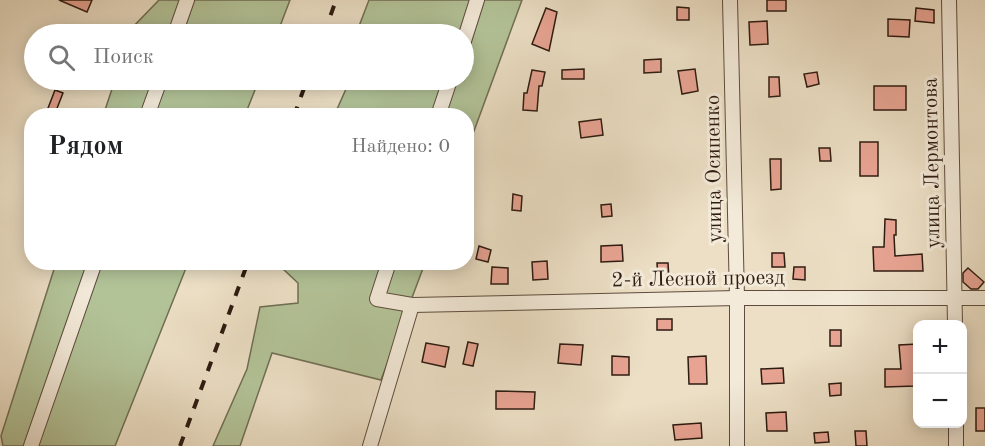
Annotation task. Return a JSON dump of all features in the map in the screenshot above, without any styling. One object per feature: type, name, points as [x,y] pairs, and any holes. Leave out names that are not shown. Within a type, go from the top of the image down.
[{"type":"street","points":[[179,24],[187,0]]},
{"type":"street","points":[[469,24],[477,0]]},
{"type":"street","name":"улица Осипенко","points":[[730,0],[737,298],[737,446]]},
{"type":"street","name":"улица Лермонтова","points":[[949,0],[956,320]]},
{"type":"street","points":[[150,108],[156,90]]},
{"type":"street","points":[[441,108],[447,90]]},
{"type":"street","points":[[31,446],[93,270]]},
{"type":"street","name":"2-й Лесной проезд","points":[[386,270],[377,299],[412,305],[737,298],[985,298]]},
{"type":"street","points":[[370,446],[412,305]]},
{"type":"street","points":[[956,428],[956,446]]},
{"type":"green space","points":[[159,0],[290,0],[281,24],[136,24]]},
{"type":"green space","points":[[369,0],[522,0],[474,131],[474,108],[338,108],[346,90],[474,90],[474,24],[360,24]]},
{"type":"green space","points":[[112,90],[255,90],[248,108],[106,108]]},
{"type":"green space","points":[[54,270],[185,270],[115,446],[3,446],[1,436]]},
{"type":"green space","points":[[284,270],[422,270],[381,380],[272,353],[240,446],[213,446],[247,369],[260,307],[298,303],[298,283]]},
{"type":"building","points":[[59,0],[92,0],[87,12]]},
{"type":"building","points":[[767,0],[786,0],[786,11],[767,11]]},
{"type":"building","points":[[677,7],[689,8],[689,20],[677,20]]},
{"type":"building","points":[[546,8],[557,12],[549,51],[532,44]]},
{"type":"building","points":[[916,8],[934,10],[934,23],[915,21]]},
{"type":"building","points":[[888,19],[910,20],[909,37],[888,36]]},
{"type":"building","points":[[767,21],[768,44],[750,45],[749,22]]},
{"type":"building","points":[[661,59],[661,72],[644,73],[644,60]]},
{"type":"building","points":[[584,69],[584,79],[562,79],[562,70]]},
{"type":"building","points":[[695,69],[698,91],[682,94],[678,71]]},
{"type":"building","points":[[532,70],[545,72],[542,86],[539,86],[537,111],[523,110],[524,93],[527,93]]},
{"type":"building","points":[[817,72],[819,84],[807,87],[804,74]]},
{"type":"building","points":[[769,77],[779,77],[780,96],[769,97]]},
{"type":"building","points":[[874,86],[906,86],[906,110],[874,110]]},
{"type":"building","points":[[55,90],[63,93],[57,108],[48,108]]},
{"type":"building","points":[[601,119],[603,135],[581,138],[579,122]]},
{"type":"building","points":[[860,142],[878,142],[878,176],[860,176]]},
{"type":"building","points":[[819,148],[830,148],[831,161],[820,161]]},
{"type":"building","points":[[770,159],[781,159],[781,189],[771,190]]},
{"type":"building","points":[[513,194],[522,196],[521,211],[512,210]]},
{"type":"building","points":[[611,204],[612,216],[602,217],[601,205]]},
{"type":"building","points":[[885,219],[896,220],[895,256],[922,254],[923,271],[874,271],[873,247],[884,247]]},
{"type":"building","points":[[622,245],[623,261],[601,262],[601,246]]},
{"type":"building","points":[[479,246],[491,250],[488,262],[476,259]]},
{"type":"building","points":[[772,253],[784,253],[785,267],[772,267]]},
{"type":"building","points":[[547,261],[548,279],[533,280],[532,262]]},
{"type":"building","points":[[657,263],[668,263],[669,280],[658,280]]},
{"type":"building","points":[[492,267],[508,268],[508,284],[491,284]]},
{"type":"building","points":[[794,267],[805,267],[805,280],[793,279]]},
{"type":"building","points":[[968,268],[984,282],[978,289],[971,289],[963,282],[963,273]]},
{"type":"building","points":[[657,319],[672,319],[672,330],[657,330]]},
{"type":"building","points":[[830,330],[841,330],[841,346],[830,346]]},
{"type":"building","points":[[468,342],[478,344],[473,366],[463,364]]},
{"type":"building","points":[[426,343],[449,347],[445,367],[422,362]]},
{"type":"building","points":[[560,344],[583,345],[581,365],[558,363]]},
{"type":"building","points":[[913,344],[913,386],[885,387],[885,369],[901,369],[899,345]]},
{"type":"building","points":[[612,356],[629,357],[629,375],[612,375]]},
{"type":"building","points":[[706,356],[707,384],[689,384],[688,357]]},
{"type":"building","points":[[783,368],[784,383],[762,384],[761,369]]},
{"type":"building","points":[[841,383],[841,395],[830,396],[829,384]]},
{"type":"building","points":[[496,391],[535,392],[534,409],[496,409]]},
{"type":"building","points":[[976,408],[985,408],[985,431],[976,431]]},
{"type":"building","points":[[786,412],[787,431],[767,431],[766,413]]},
{"type":"building","points":[[701,423],[702,438],[675,440],[673,425]]},
{"type":"building","points":[[855,431],[866,431],[867,446],[856,446]]},
{"type":"building","points":[[828,432],[829,442],[815,443],[814,433]]},
{"type":"railway","points":[[328,24],[336,0]]},
{"type":"railway","points":[[297,108],[303,90]]},
{"type":"railway","points":[[180,446],[245,270]]}]
